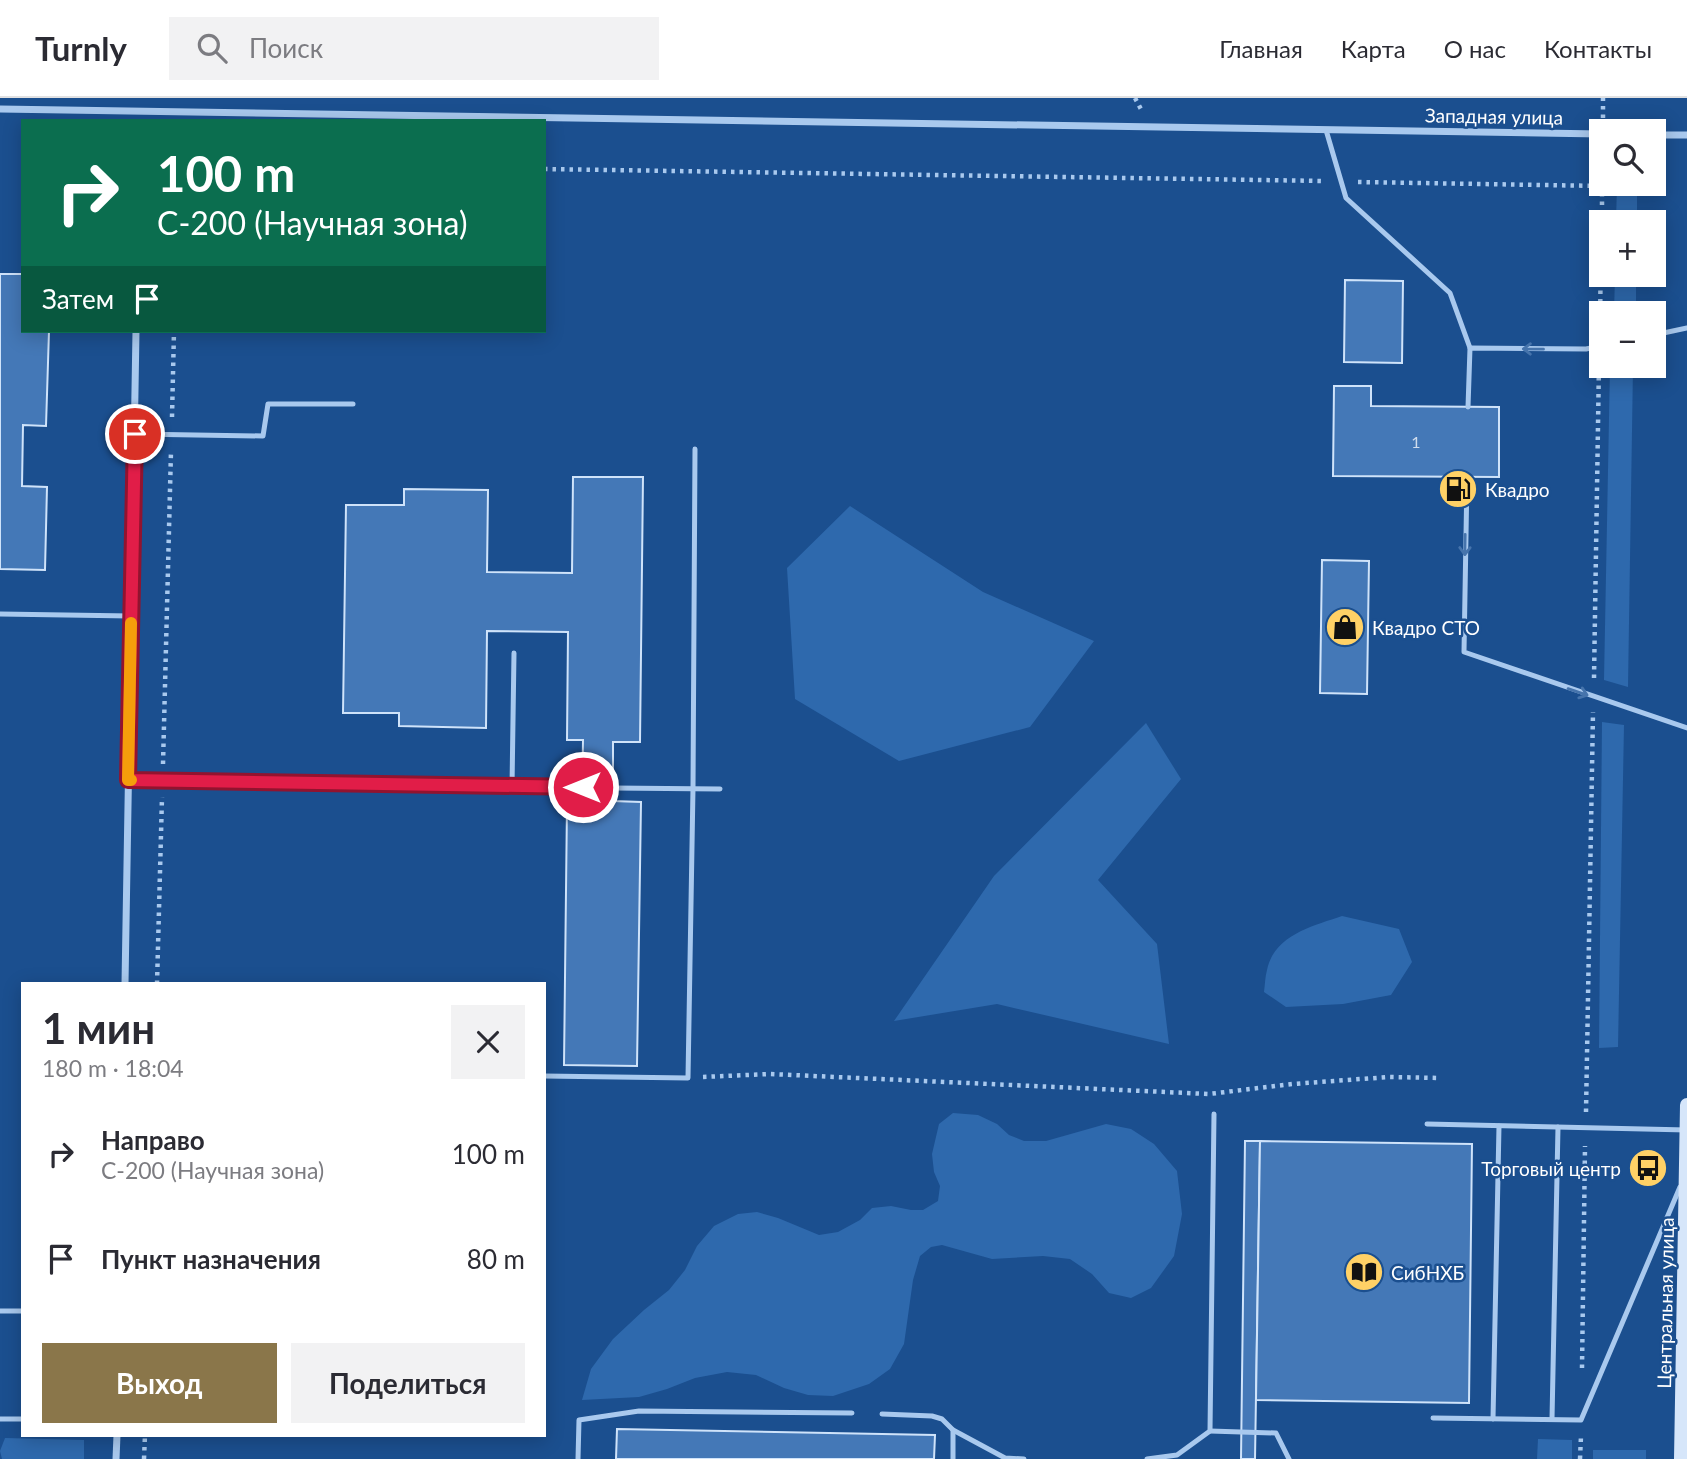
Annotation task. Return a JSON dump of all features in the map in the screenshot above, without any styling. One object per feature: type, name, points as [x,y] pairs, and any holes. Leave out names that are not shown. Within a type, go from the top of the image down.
[{"type":"main road","name":"Центральная улица","points":[[1681,1459],[1687,1108]]},
{"type":"street","name":"Западная улица","points":[[0,109],[1589,134]]},
{"type":"street","points":[[140,112],[140,119]]},
{"type":"street","points":[[1666,135],[1687,135]]},
{"type":"street","points":[[125,982],[136,333]]},
{"type":"street","points":[[116,1459],[117,1437]]},
{"type":"lane","points":[[1326,130],[1346,198],[1450,293],[1470,348],[1468,407]]},
{"type":"lane","points":[[1666,332],[1687,328]]},
{"type":"lane","points":[[1470,348],[1589,348]]},
{"type":"lane","points":[[135,434],[262,436],[268,404],[353,404]]},
{"type":"lane","points":[[546,1076],[688,1078],[694,788],[695,449]]},
{"type":"lane","points":[[1467,477],[1464,652],[1687,728]]},
{"type":"lane","points":[[0,614],[131,616]]},
{"type":"lane","points":[[512,787],[514,653]]},
{"type":"lane","points":[[128,780],[583,787]]},
{"type":"lane","points":[[613,788],[720,789]]},
{"type":"lane","points":[[1210,1431],[1214,1114]]},
{"type":"lane","points":[[1427,1124],[1686,1130]]},
{"type":"lane","points":[[1493,1419],[1499,1126]]},
{"type":"lane","points":[[1552,1419],[1558,1127]]},
{"type":"lane","points":[[1433,1419],[1581,1420],[1687,1171]]},
{"type":"lane","points":[[0,1311],[21,1311]]},
{"type":"lane","points":[[578,1459],[579,1420],[639,1411],[852,1413]]},
{"type":"lane","points":[[882,1413],[942,1419],[953,1430],[1005,1458],[1024,1459]]},
{"type":"lane","points":[[0,1419],[21,1419]]},
{"type":"lane","points":[[953,1430],[953,1459]]},
{"type":"lane","points":[[1147,1459],[1177,1455],[1210,1431],[1276,1433],[1289,1459]]},
{"type":"path","points":[[546,169],[1589,185]]},
{"type":"path","points":[[157,982],[174,333]]},
{"type":"path","points":[[1582,1378],[1599,378]]},
{"type":"path","points":[[688,1078],[770,1074],[1209,1094],[1389,1077],[1438,1078]]},
{"type":"path","points":[[1580,1459],[1581,1420]]},
{"type":"path","points":[[144,1459],[145,1437]]},
{"type":"shaded area","points":[[1617,196],[1637,196],[1637,210],[1616,210]]},
{"type":"shaded area","points":[[1615,287],[1636,287],[1636,301],[1614,301]]},
{"type":"shaded area","points":[[1610,378],[1633,378],[1628,687],[1604,680]]},
{"type":"shaded area","points":[[850,506],[983,592],[1094,641],[1030,727],[899,761],[795,699],[787,568]]},
{"type":"shaded area","points":[[1602,722],[1624,725],[1618,1047],[1599,1048]]},
{"type":"shaded area","points":[[1146,723],[1181,779],[1098,880],[1157,944],[1169,1044],[997,1004],[894,1021],[994,876]]},
{"type":"shaded area","points":[[1342,916],[1399,929],[1412,962],[1391,995],[1343,1004],[1286,1007],[1264,992],[1271,958],[1286,940]]},
{"type":"shaded area","points":[[953,1113],[978,1115],[997,1124],[1009,1135],[1024,1141],[1046,1141],[1106,1124],[1131,1129],[1154,1144],[1177,1171],[1182,1214],[1174,1256],[1151,1288],[1131,1298],[1109,1293],[1092,1274],[1070,1259],[1043,1256],[992,1259],[942,1245],[931,1247],[920,1256],[913,1280],[904,1344],[890,1369],[869,1384],[833,1396],[808,1395],[756,1375],[727,1372],[695,1378],[639,1397],[582,1400],[591,1369],[613,1339],[669,1290],[685,1270],[697,1246],[714,1226],[738,1214],[757,1212],[819,1235],[838,1232],[860,1220],[872,1208],[891,1206],[923,1210],[938,1201],[940,1186],[934,1172],[932,1154],[939,1124]]},
{"type":"shaded area","points":[[5,1438],[84,1440],[84,1459],[2,1459],[0,1451]]},
{"type":"shaded area","points":[[1538,1439],[1572,1440],[1572,1459],[1537,1459]]},
{"type":"shaded area","points":[[1593,1450],[1646,1450],[1646,1459],[1593,1459]]},
{"type":"building","points":[[0,274],[21,274],[21,333],[49,333],[46,426],[23,425],[22,486],[47,487],[45,570],[0,569]]},
{"type":"building","points":[[1345,280],[1403,281],[1402,363],[1344,362]]},
{"type":"building","points":[[1334,386],[1371,386],[1371,406],[1499,407],[1499,477],[1333,476]]},
{"type":"building","points":[[573,477],[643,477],[640,742],[613,742],[613,801],[641,802],[637,1066],[564,1065],[567,804],[582,804],[583,740],[567,740],[568,632],[487,631],[486,728],[399,726],[399,713],[343,713],[346,505],[404,505],[404,489],[488,490],[487,572],[572,573]]},
{"type":"building","name":"Квадро СТО","points":[[1322,560],[1369,561],[1367,694],[1320,693]]},
{"type":"building","points":[[1245,1141],[1260,1141],[1255,1459],[1241,1459]]},
{"type":"building","name":"СибНХБ","points":[[1260,1141],[1472,1144],[1469,1403],[1256,1400]]},
{"type":"building","points":[[617,1429],[935,1435],[934,1459],[616,1459]]},
{"type":"slow traffic","points":[[131,623],[128,780],[131,780]]},
{"type":"place","name":"Квадро","points":[[1458,489]]},
{"type":"place","name":"Квадро СТО","points":[[1345,627]]},
{"type":"place","name":"Торговый центр","points":[[1648,1168]]},
{"type":"place","name":"СибНХБ","points":[[1364,1272]]},
{"type":"route","points":[[135,434],[128,780],[583,787]]}]
